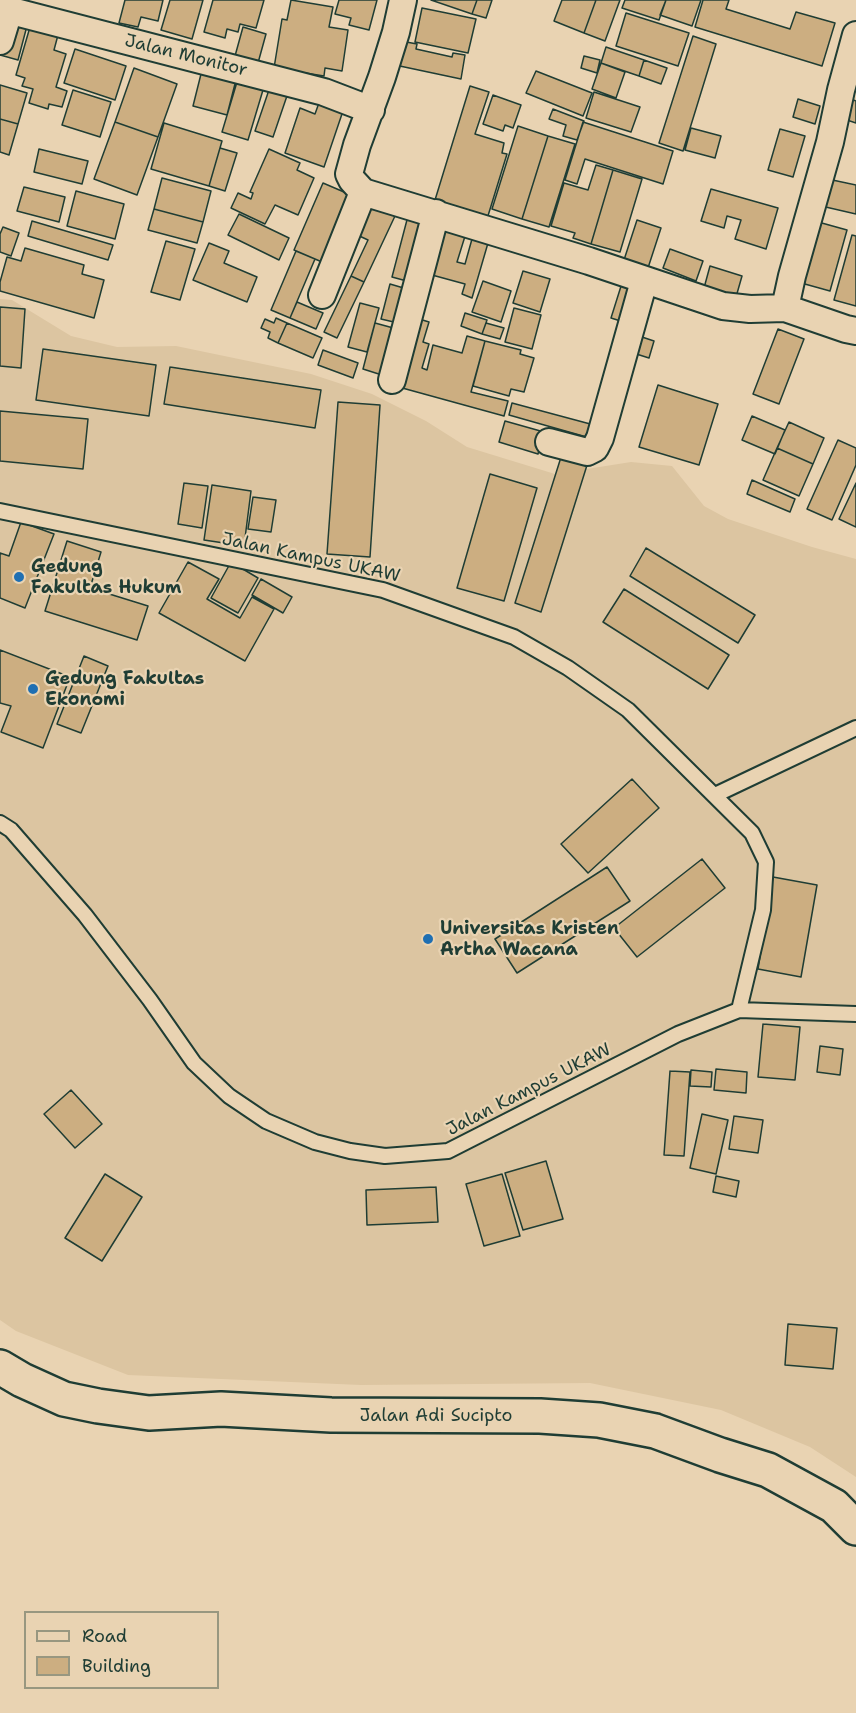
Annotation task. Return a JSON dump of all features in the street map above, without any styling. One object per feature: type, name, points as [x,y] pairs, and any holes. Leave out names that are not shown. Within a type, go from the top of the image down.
[{"type":"main road","name":"Jalan Adi Sucipto","points":[[0,1367],[64,1399],[149,1413],[221,1409],[331,1415],[540,1416],[599,1420],[655,1431],[768,1470],[834,1506],[856,1528]]},
{"type":"street","points":[[403,0],[396,32],[349,174],[363,192],[589,261],[723,306],[750,309],[785,308],[856,331]]},
{"type":"street","points":[[0,41],[5,10]]},
{"type":"street","name":"Jalan Monitor","points":[[5,10],[324,92],[371,110]]},
{"type":"street","points":[[785,308],[856,35]]},
{"type":"street","points":[[322,295],[363,192]]},
{"type":"street","points":[[392,380],[436,213]]},
{"type":"street","points":[[549,442],[587,452],[595,448],[600,438],[644,281]]},
{"type":"lane","name":"Jalan Kampus UKAW","points":[[0,511],[383,590],[514,637],[568,668],[628,710],[752,833],[766,862],[763,910],[739,1010]]},
{"type":"lane","points":[[715,795],[856,728]]},
{"type":"lane","name":"Jalan Kampus UKAW","points":[[0,822],[11,830],[84,915],[150,1000],[194,1064],[229,1096],[266,1121],[315,1142],[386,1156],[447,1151],[678,1034],[739,1010],[856,1014]]},
{"type":"shaded area","name":"Universitas Kristen Artha Wacana","points":[[0,299],[12,300],[71,336],[117,347],[176,346],[311,374],[372,394],[426,421],[467,447],[555,474],[631,462],[672,466],[704,506],[728,519],[856,559],[856,1477],[810,1447],[721,1410],[590,1383],[361,1385],[128,1375],[16,1331],[0,1320]]},
{"type":"building","points":[[125,0],[163,0],[158,21],[141,17],[138,27],[119,23]]},
{"type":"building","points":[[170,0],[203,0],[192,39],[161,30]]},
{"type":"building","points":[[213,0],[264,0],[256,28],[240,24],[238,32],[227,29],[225,38],[204,32]]},
{"type":"building","points":[[291,0],[333,7],[329,27],[348,30],[342,71],[325,68],[324,76],[274,68],[282,19],[287,20]]},
{"type":"building","points":[[339,0],[377,0],[369,30],[349,25],[351,18],[335,14]]},
{"type":"building","points":[[431,0],[477,0],[472,14]]},
{"type":"building","points":[[477,0],[492,0],[486,18],[472,14]]},
{"type":"building","points":[[562,0],[596,0],[584,33],[554,21]]},
{"type":"building","points":[[596,0],[620,0],[605,41],[584,33]]},
{"type":"building","points":[[625,0],[666,0],[659,20],[622,8]]},
{"type":"building","points":[[666,0],[701,0],[692,26],[660,15]]},
{"type":"building","points":[[703,0],[729,0],[726,9],[790,29],[796,12],[835,23],[822,66],[695,27]]},
{"type":"building","points":[[422,8],[476,19],[468,53],[415,42]]},
{"type":"building","points":[[626,13],[689,33],[678,66],[616,46]]},
{"type":"building","points":[[8,17],[28,22],[18,60],[0,55]]},
{"type":"building","points":[[30,27],[58,35],[54,50],[66,54],[56,87],[67,91],[62,107],[49,104],[48,109],[29,103],[33,89],[22,86],[25,78],[16,75]]},
{"type":"building","points":[[243,27],[266,34],[258,63],[235,56]]},
{"type":"building","points":[[693,36],[716,44],[683,151],[659,143]]},
{"type":"building","points":[[401,41],[417,44],[416,49],[452,57],[453,53],[465,55],[461,79],[395,65]]},
{"type":"building","points":[[606,47],[644,60],[639,76],[601,63]]},
{"type":"building","points":[[75,49],[126,66],[115,100],[64,83]]},
{"type":"building","points":[[584,56],[600,60],[597,73],[581,68]]},
{"type":"building","points":[[644,60],[667,68],[661,84],[639,76]]},
{"type":"building","points":[[601,63],[625,72],[616,98],[592,89]]},
{"type":"building","points":[[134,68],[177,84],[158,137],[115,122]]},
{"type":"building","points":[[202,70],[236,80],[227,115],[193,106]]},
{"type":"building","points":[[536,71],[592,93],[583,116],[526,93]]},
{"type":"building","points":[[240,72],[266,80],[248,140],[222,132]]},
{"type":"building","points":[[272,81],[290,87],[273,137],[255,131]]},
{"type":"building","points":[[0,85],[27,93],[18,124],[0,119]]},
{"type":"building","points":[[470,86],[489,92],[475,134],[504,143],[502,153],[507,154],[487,219],[471,215],[471,211],[435,200]]},
{"type":"building","points":[[73,90],[111,102],[100,137],[62,125]]},
{"type":"building","points":[[594,92],[640,107],[631,132],[586,118]]},
{"type":"building","points":[[493,95],[521,105],[513,128],[505,125],[503,131],[483,124]]},
{"type":"building","points":[[849,98],[856,101],[856,123],[841,118]]},
{"type":"building","points":[[798,99],[820,106],[815,124],[793,117]]},
{"type":"building","points":[[320,100],[344,108],[324,167],[285,153],[300,108],[315,114]]},
{"type":"building","points":[[553,109],[584,121],[577,140],[563,136],[566,125],[549,119]]},
{"type":"building","points":[[0,119],[18,124],[9,155],[0,152]]},
{"type":"building","points":[[115,122],[158,137],[137,195],[94,179]]},
{"type":"building","points":[[583,122],[673,151],[663,184],[585,159],[577,184],[565,180]]},
{"type":"building","points":[[164,123],[222,141],[209,186],[151,169]]},
{"type":"building","points":[[518,126],[548,136],[522,219],[492,209]]},
{"type":"building","points":[[691,128],[721,136],[715,158],[685,150]]},
{"type":"building","points":[[780,129],[805,136],[793,177],[768,170]]},
{"type":"building","points":[[548,136],[575,144],[549,227],[522,219]]},
{"type":"building","points":[[220,148],[237,153],[225,191],[209,186]]},
{"type":"building","points":[[39,149],[88,161],[82,184],[34,172]]},
{"type":"building","points":[[269,149],[300,163],[297,170],[314,178],[298,215],[275,205],[265,224],[231,208],[238,193],[251,199],[253,193],[250,192]]},
{"type":"building","points":[[596,165],[613,170],[591,244],[573,238],[575,233],[551,226],[564,183],[588,190]]},
{"type":"building","points":[[613,170],[642,179],[620,252],[591,244]]},
{"type":"building","points":[[162,178],[211,191],[203,222],[154,209]]},
{"type":"building","points":[[823,178],[856,185],[856,214],[817,205]]},
{"type":"building","points":[[323,183],[351,195],[322,262],[294,250]]},
{"type":"building","points":[[24,187],[65,197],[59,222],[17,211]]},
{"type":"building","points":[[711,189],[778,208],[766,249],[735,239],[741,220],[727,216],[724,228],[701,221]]},
{"type":"building","points":[[76,191],[124,204],[115,239],[67,226]]},
{"type":"building","points":[[368,202],[395,216],[364,282],[351,276],[368,240],[353,233]]},
{"type":"building","points":[[154,209],[203,222],[197,243],[148,230]]},
{"type":"building","points":[[239,214],[289,238],[279,260],[228,235]]},
{"type":"building","points":[[408,216],[430,222],[414,283],[392,277]]},
{"type":"building","points":[[637,220],[661,228],[647,271],[623,263]]},
{"type":"building","points":[[811,220],[847,230],[830,291],[794,281]]},
{"type":"building","points":[[32,221],[113,245],[108,260],[28,236]]},
{"type":"building","points":[[3,227],[19,233],[11,256],[0,252],[0,234]]},
{"type":"building","points":[[445,227],[466,233],[457,262],[465,264],[472,239],[488,243],[472,298],[462,294],[465,284],[432,275]]},
{"type":"building","points":[[852,235],[856,236],[856,306],[834,300]]},
{"type":"building","points":[[166,241],[195,249],[180,300],[151,292]]},
{"type":"building","points":[[209,243],[229,251],[224,263],[257,277],[247,302],[193,280]]},
{"type":"building","points":[[25,248],[84,265],[82,274],[104,280],[94,318],[0,291],[0,282],[7,257],[21,261]]},
{"type":"building","points":[[670,249],[703,261],[696,281],[663,268]]},
{"type":"building","points":[[296,251],[315,259],[290,318],[271,310]]},
{"type":"building","points":[[710,266],[742,276],[736,297],[704,288]]},
{"type":"building","points":[[523,271],[550,279],[540,312],[513,303]]},
{"type":"building","points":[[351,276],[364,282],[337,338],[324,332]]},
{"type":"building","points":[[483,281],[511,291],[501,322],[472,312]]},
{"type":"building","points":[[622,283],[638,288],[627,323],[611,318]]},
{"type":"building","points":[[390,284],[407,289],[398,323],[381,319]]},
{"type":"building","points":[[297,302],[323,313],[316,329],[290,318]]},
{"type":"building","points":[[360,303],[379,308],[367,352],[348,347]]},
{"type":"building","points":[[0,307],[25,309],[21,368],[0,366]]},
{"type":"building","points":[[514,308],[541,315],[532,349],[505,342]]},
{"type":"building","points":[[465,313],[487,320],[482,334],[461,326]]},
{"type":"building","points":[[276,318],[287,323],[278,343],[268,338],[270,332],[261,328],[265,319],[274,323]]},
{"type":"building","points":[[416,318],[429,322],[423,342],[429,344],[422,368],[427,370],[433,345],[462,353],[467,336],[485,341],[471,392],[508,401],[504,416],[395,386]]},
{"type":"building","points":[[287,323],[322,338],[313,358],[278,343]]},
{"type":"building","points":[[375,323],[397,329],[385,376],[363,369]]},
{"type":"building","points":[[486,323],[504,328],[500,339],[482,334]]},
{"type":"building","points":[[778,329],[804,339],[779,404],[753,394]]},
{"type":"building","points":[[636,335],[654,341],[649,358],[630,352]]},
{"type":"building","points":[[485,341],[521,350],[520,354],[534,358],[524,392],[511,389],[509,396],[473,386]]},
{"type":"building","points":[[43,349],[156,365],[149,416],[36,400]]},
{"type":"building","points":[[323,350],[358,363],[353,378],[318,365]]},
{"type":"building","points":[[170,367],[321,390],[315,428],[164,404]]},
{"type":"building","points":[[658,385],[718,404],[699,465],[639,447]]},
{"type":"building","points":[[338,402],[380,405],[370,557],[327,554]]},
{"type":"building","points":[[512,403],[594,425],[590,438],[509,415]]},
{"type":"building","points":[[0,411],[88,419],[83,469],[0,461]]},
{"type":"building","points":[[752,416],[785,430],[775,454],[742,440]]},
{"type":"building","points":[[505,421],[544,432],[538,454],[499,442]]},
{"type":"building","points":[[789,422],[824,438],[813,464],[777,448]]},
{"type":"building","points":[[838,440],[856,448],[856,465],[832,520],[807,509]]},
{"type":"building","points":[[777,448],[813,464],[799,496],[763,480]]},
{"type":"building","points":[[562,454],[588,462],[541,612],[515,603]]},
{"type":"building","points":[[490,474],[537,488],[504,601],[457,588]]},
{"type":"building","points":[[752,480],[795,499],[790,512],[747,494]]},
{"type":"building","points":[[184,483],[208,486],[202,528],[178,524]]},
{"type":"building","points":[[856,483],[856,527],[839,519]]},
{"type":"building","points":[[212,485],[251,491],[244,546],[204,540]]},
{"type":"building","points":[[253,497],[276,500],[271,532],[248,529]]},
{"type":"building","name":"Gedung Fakultas Hukum","points":[[21,522],[54,534],[25,608],[0,598],[0,553],[9,556]]},
{"type":"building","points":[[67,541],[101,552],[90,588],[148,606],[137,640],[45,611]]},
{"type":"building","points":[[646,548],[755,615],[738,643],[630,576]]},
{"type":"building","points":[[188,562],[219,579],[207,599],[240,618],[252,597],[274,609],[245,661],[159,613]]},
{"type":"building","points":[[231,562],[258,578],[238,613],[211,598]]},
{"type":"building","points":[[261,579],[292,597],[283,613],[252,595]]},
{"type":"building","points":[[624,589],[729,655],[708,689],[603,622]]},
{"type":"building","name":"Gedung Fakultas Ekonomi","points":[[0,650],[70,677],[43,748],[1,732],[11,706],[0,703]]},
{"type":"building","points":[[84,656],[108,666],[81,733],[57,724]]},
{"type":"building","points":[[632,779],[659,808],[588,873],[561,844]]},
{"type":"building","points":[[702,859],[725,888],[637,957],[614,928]]},
{"type":"building","points":[[607,867],[630,901],[517,973],[495,939]]},
{"type":"building","points":[[773,877],[817,885],[801,977],[758,969]]},
{"type":"building","points":[[763,1024],[800,1027],[795,1080],[758,1077]]},
{"type":"building","points":[[820,1046],[843,1049],[840,1075],[817,1072]]},
{"type":"building","points":[[716,1069],[747,1072],[746,1093],[714,1090]]},
{"type":"building","points":[[691,1070],[712,1072],[711,1087],[690,1086]]},
{"type":"building","points":[[670,1071],[690,1072],[684,1156],[664,1155]]},
{"type":"building","points":[[71,1090],[102,1124],[75,1148],[44,1114]]},
{"type":"building","points":[[702,1114],[728,1120],[716,1174],[690,1168]]},
{"type":"building","points":[[734,1116],[763,1120],[758,1153],[729,1149]]},
{"type":"building","points":[[546,1161],[563,1219],[523,1230],[505,1173]]},
{"type":"building","points":[[105,1174],[142,1197],[102,1261],[65,1238]]},
{"type":"building","points":[[502,1174],[520,1236],[484,1246],[466,1184]]},
{"type":"building","points":[[716,1176],[739,1181],[736,1197],[713,1192]]},
{"type":"building","points":[[436,1187],[438,1222],[367,1225],[366,1190]]},
{"type":"building","points":[[788,1324],[837,1328],[833,1369],[785,1365]]},
{"type":"place","name":"Gedung Fakultas Hukum","points":[[19,577]]},
{"type":"place","name":"Gedung Fakultas Ekonomi","points":[[33,689]]},
{"type":"place","name":"Universitas Kristen Artha Wacana","points":[[428,939]]}]
